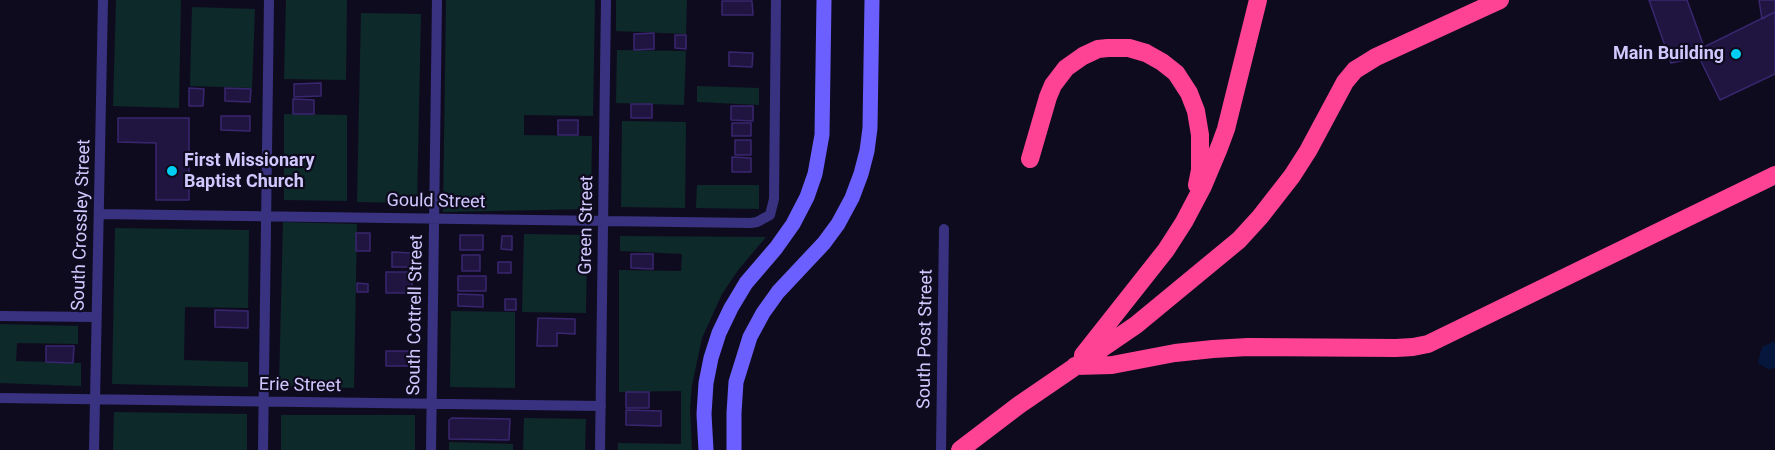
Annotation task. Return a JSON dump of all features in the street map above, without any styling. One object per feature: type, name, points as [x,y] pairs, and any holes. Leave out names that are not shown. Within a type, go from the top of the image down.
[{"type":"highway","points":[[1075,366],[1118,308],[1155,264],[1190,212],[1226,129],[1258,0]]},
{"type":"highway","points":[[960,450],[1019,405],[1158,308],[1249,230],[1278,196],[1301,163],[1340,92],[1355,70],[1376,57],[1500,0]]},
{"type":"highway","points":[[1030,159],[1048,97],[1066,69],[1083,56],[1098,50],[1118,47],[1138,50],[1154,56],[1176,73],[1185,86],[1196,111],[1200,135],[1200,170],[1190,212]]},
{"type":"highway","points":[[1075,366],[1112,365],[1174,353],[1213,349],[1420,346],[1445,336],[1775,175]]},
{"type":"street","name":"South Crossley Street","points":[[94,450],[103,0]]},
{"type":"street","points":[[263,450],[269,0]]},
{"type":"street","name":"South Cottrell Street","points":[[431,450],[436,0]]},
{"type":"street","name":"Green Street","points":[[600,450],[606,0]]},
{"type":"street","name":"Gould Street","points":[[99,214],[751,223],[763,220],[770,215],[774,199],[776,0]]},
{"type":"street","points":[[706,450],[704,414],[706,383],[719,333],[730,308],[746,283],[793,224],[807,197],[815,174],[822,135],[824,0]]},
{"type":"street","points":[[734,450],[736,382],[753,332],[763,313],[782,287],[831,234],[852,198],[861,174],[870,128],[872,0]]},
{"type":"street","name":"South Post Street","points":[[941,450],[944,229]]},
{"type":"street","points":[[0,316],[96,317]]},
{"type":"street","name":"Erie Street","points":[[0,398],[601,406]]},
{"type":"green space","points":[[116,0],[181,0],[179,108],[113,106]]},
{"type":"green space","points":[[286,0],[347,0],[346,80],[284,79]]},
{"type":"green space","points":[[446,0],[595,0],[593,116],[524,115],[524,135],[592,136],[591,209],[443,212]]},
{"type":"green space","points":[[616,0],[687,0],[686,34],[616,31]]},
{"type":"green space","points":[[192,7],[255,9],[252,88],[190,86]]},
{"type":"green space","points":[[361,13],[421,14],[417,203],[357,202]]},
{"type":"green space","points":[[617,50],[686,51],[684,105],[616,103]]},
{"type":"green space","points":[[697,86],[759,88],[759,105],[697,102]]},
{"type":"green space","points":[[284,114],[347,115],[347,201],[284,200]]},
{"type":"green space","points":[[622,121],[686,122],[685,208],[621,207]]},
{"type":"green space","points":[[697,185],[759,185],[759,209],[696,208]]},
{"type":"green space","points":[[283,222],[357,224],[354,388],[279,386]]},
{"type":"green space","points":[[115,228],[249,230],[248,308],[185,307],[184,360],[248,362],[248,387],[112,384]]},
{"type":"green space","points":[[524,234],[587,235],[586,313],[522,312]]},
{"type":"green space","points":[[620,236],[766,237],[739,269],[722,294],[702,338],[692,385],[690,408],[692,450],[618,450],[618,443],[681,444],[681,391],[619,392],[619,270],[681,271],[682,254],[620,251]]},
{"type":"green space","points":[[451,311],[515,312],[515,388],[450,387]]},
{"type":"green space","points":[[0,324],[78,326],[78,344],[17,343],[16,361],[81,363],[81,386],[0,383]]},
{"type":"green space","points":[[114,412],[247,414],[247,450],[113,450]]},
{"type":"green space","points":[[281,415],[415,415],[415,450],[281,450]]},
{"type":"green space","points":[[524,418],[586,419],[585,450],[523,450]]},
{"type":"green space","points":[[449,442],[513,444],[513,450],[449,450]]},
{"type":"water","points":[[1775,341],[1775,368],[1768,369],[1758,363],[1762,347]]},
{"type":"building","points":[[1649,0],[1687,0],[1704,47],[1696,51],[1699,57],[1671,63]]},
{"type":"building","points":[[1759,0],[1775,0],[1775,12],[1762,19]]},
{"type":"building","points":[[722,1],[752,1],[753,15],[722,15]]},
{"type":"building","name":"Main Building","points":[[1775,12],[1775,74],[1720,100],[1696,51]]},
{"type":"building","points":[[654,33],[654,49],[634,50],[634,34]]},
{"type":"building","points":[[675,35],[686,35],[686,49],[675,48]]},
{"type":"building","points":[[729,52],[753,53],[752,67],[729,66]]},
{"type":"building","points":[[321,83],[321,96],[294,97],[294,84]]},
{"type":"building","points":[[189,88],[204,89],[203,106],[189,106]]},
{"type":"building","points":[[225,88],[251,89],[250,102],[225,101]]},
{"type":"building","points":[[293,99],[314,100],[314,114],[293,114]]},
{"type":"building","points":[[631,104],[652,104],[652,118],[631,118]]},
{"type":"building","points":[[731,106],[753,106],[753,121],[731,120]]},
{"type":"building","points":[[221,116],[250,116],[250,131],[221,130]]},
{"type":"building","name":"First Missionary Baptist Church","points":[[118,118],[189,118],[189,200],[156,200],[156,143],[118,142]]},
{"type":"building","points":[[558,120],[578,120],[578,135],[558,135]]},
{"type":"building","points":[[732,123],[751,123],[751,136],[732,136]]},
{"type":"building","points":[[735,140],[751,140],[751,155],[735,155]]},
{"type":"building","points":[[732,157],[751,158],[751,172],[732,172]]},
{"type":"building","points":[[356,233],[370,233],[370,251],[356,251]]},
{"type":"building","points":[[460,235],[483,235],[483,250],[460,250]]},
{"type":"building","points":[[502,236],[512,236],[512,250],[501,249]]},
{"type":"building","points":[[392,252],[412,253],[412,267],[392,267]]},
{"type":"building","points":[[631,254],[653,254],[653,269],[631,268]]},
{"type":"building","points":[[462,255],[480,255],[480,271],[462,271]]},
{"type":"building","points":[[498,262],[511,262],[511,273],[498,273]]},
{"type":"building","points":[[386,272],[412,272],[412,293],[386,293]]},
{"type":"building","points":[[458,276],[486,276],[486,291],[458,291]]},
{"type":"building","points":[[357,283],[368,284],[368,292],[357,292]]},
{"type":"building","points":[[458,294],[483,295],[483,307],[458,306]]},
{"type":"building","points":[[505,299],[516,299],[516,310],[505,310]]},
{"type":"building","points":[[215,310],[248,311],[248,328],[215,327]]},
{"type":"building","points":[[538,318],[575,319],[575,334],[557,333],[557,346],[537,346]]},
{"type":"building","points":[[46,346],[74,346],[73,363],[46,362]]},
{"type":"building","points":[[386,351],[410,351],[410,366],[386,366]]},
{"type":"building","points":[[626,392],[649,392],[649,408],[626,408]]},
{"type":"building","points":[[626,410],[661,411],[661,426],[626,425]]},
{"type":"building","points":[[452,418],[510,419],[509,440],[449,439],[449,420]]},
{"type":"place","name":"Main Building","points":[[1736,54]]},
{"type":"place","name":"First Missionary Baptist Church","points":[[172,171]]}]
